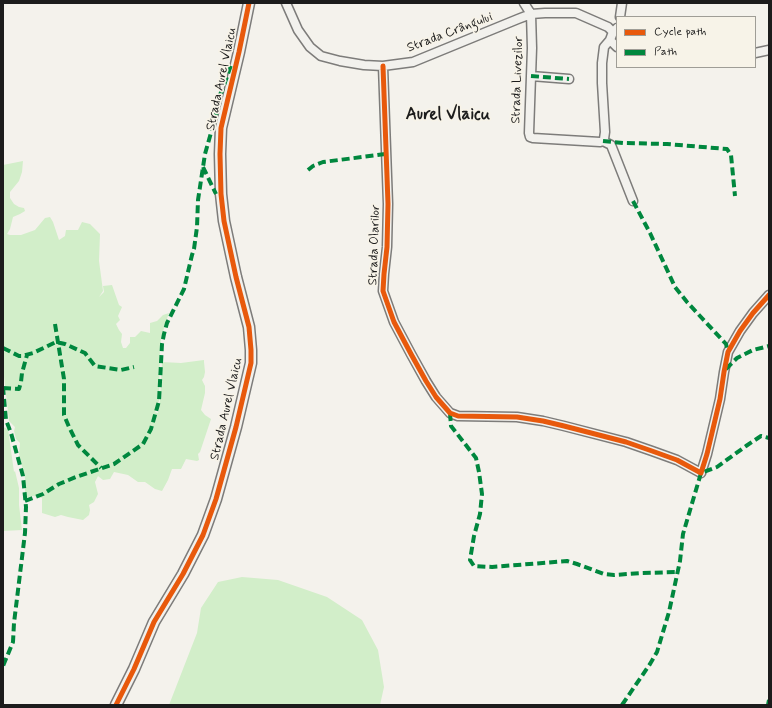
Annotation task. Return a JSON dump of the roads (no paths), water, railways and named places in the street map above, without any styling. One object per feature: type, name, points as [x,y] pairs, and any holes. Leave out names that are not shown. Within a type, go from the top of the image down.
[{"type":"street","name":"Strada Aurel Vlaicu","points":[[116,705],[134,669],[154,622],[183,574],[203,535],[216,499],[236,427],[251,363],[249,327],[224,221],[221,194],[220,154],[221,128],[250,3]]},
{"type":"street","name":"Strada Crângului","points":[[286,3],[298,30],[310,48],[321,56],[364,65],[383,66],[413,62],[531,14],[576,13],[608,27],[613,34],[616,44]]},
{"type":"street","points":[[524,3],[531,14]]},
{"type":"street","points":[[620,16],[622,3]]},
{"type":"street","name":"Strada Livezilor","points":[[531,14],[532,48],[530,137],[602,142]]},
{"type":"street","points":[[613,34],[604,47],[602,63],[602,91],[605,132],[602,142],[611,145],[633,201]]},
{"type":"street","points":[[756,53],[769,50]]},
{"type":"street","name":"Strada Olarilor","points":[[383,66],[388,204],[383,281],[384,292],[394,322],[410,354],[436,398],[450,413],[458,416],[517,417],[542,421],[626,442],[677,460],[701,474],[720,400],[728,352],[740,331],[769,295]]},
{"type":"street","points":[[531,76],[569,79]]},
{"type":"district","name":"Aurel Vlaicu","points":[[448,115]]}]
